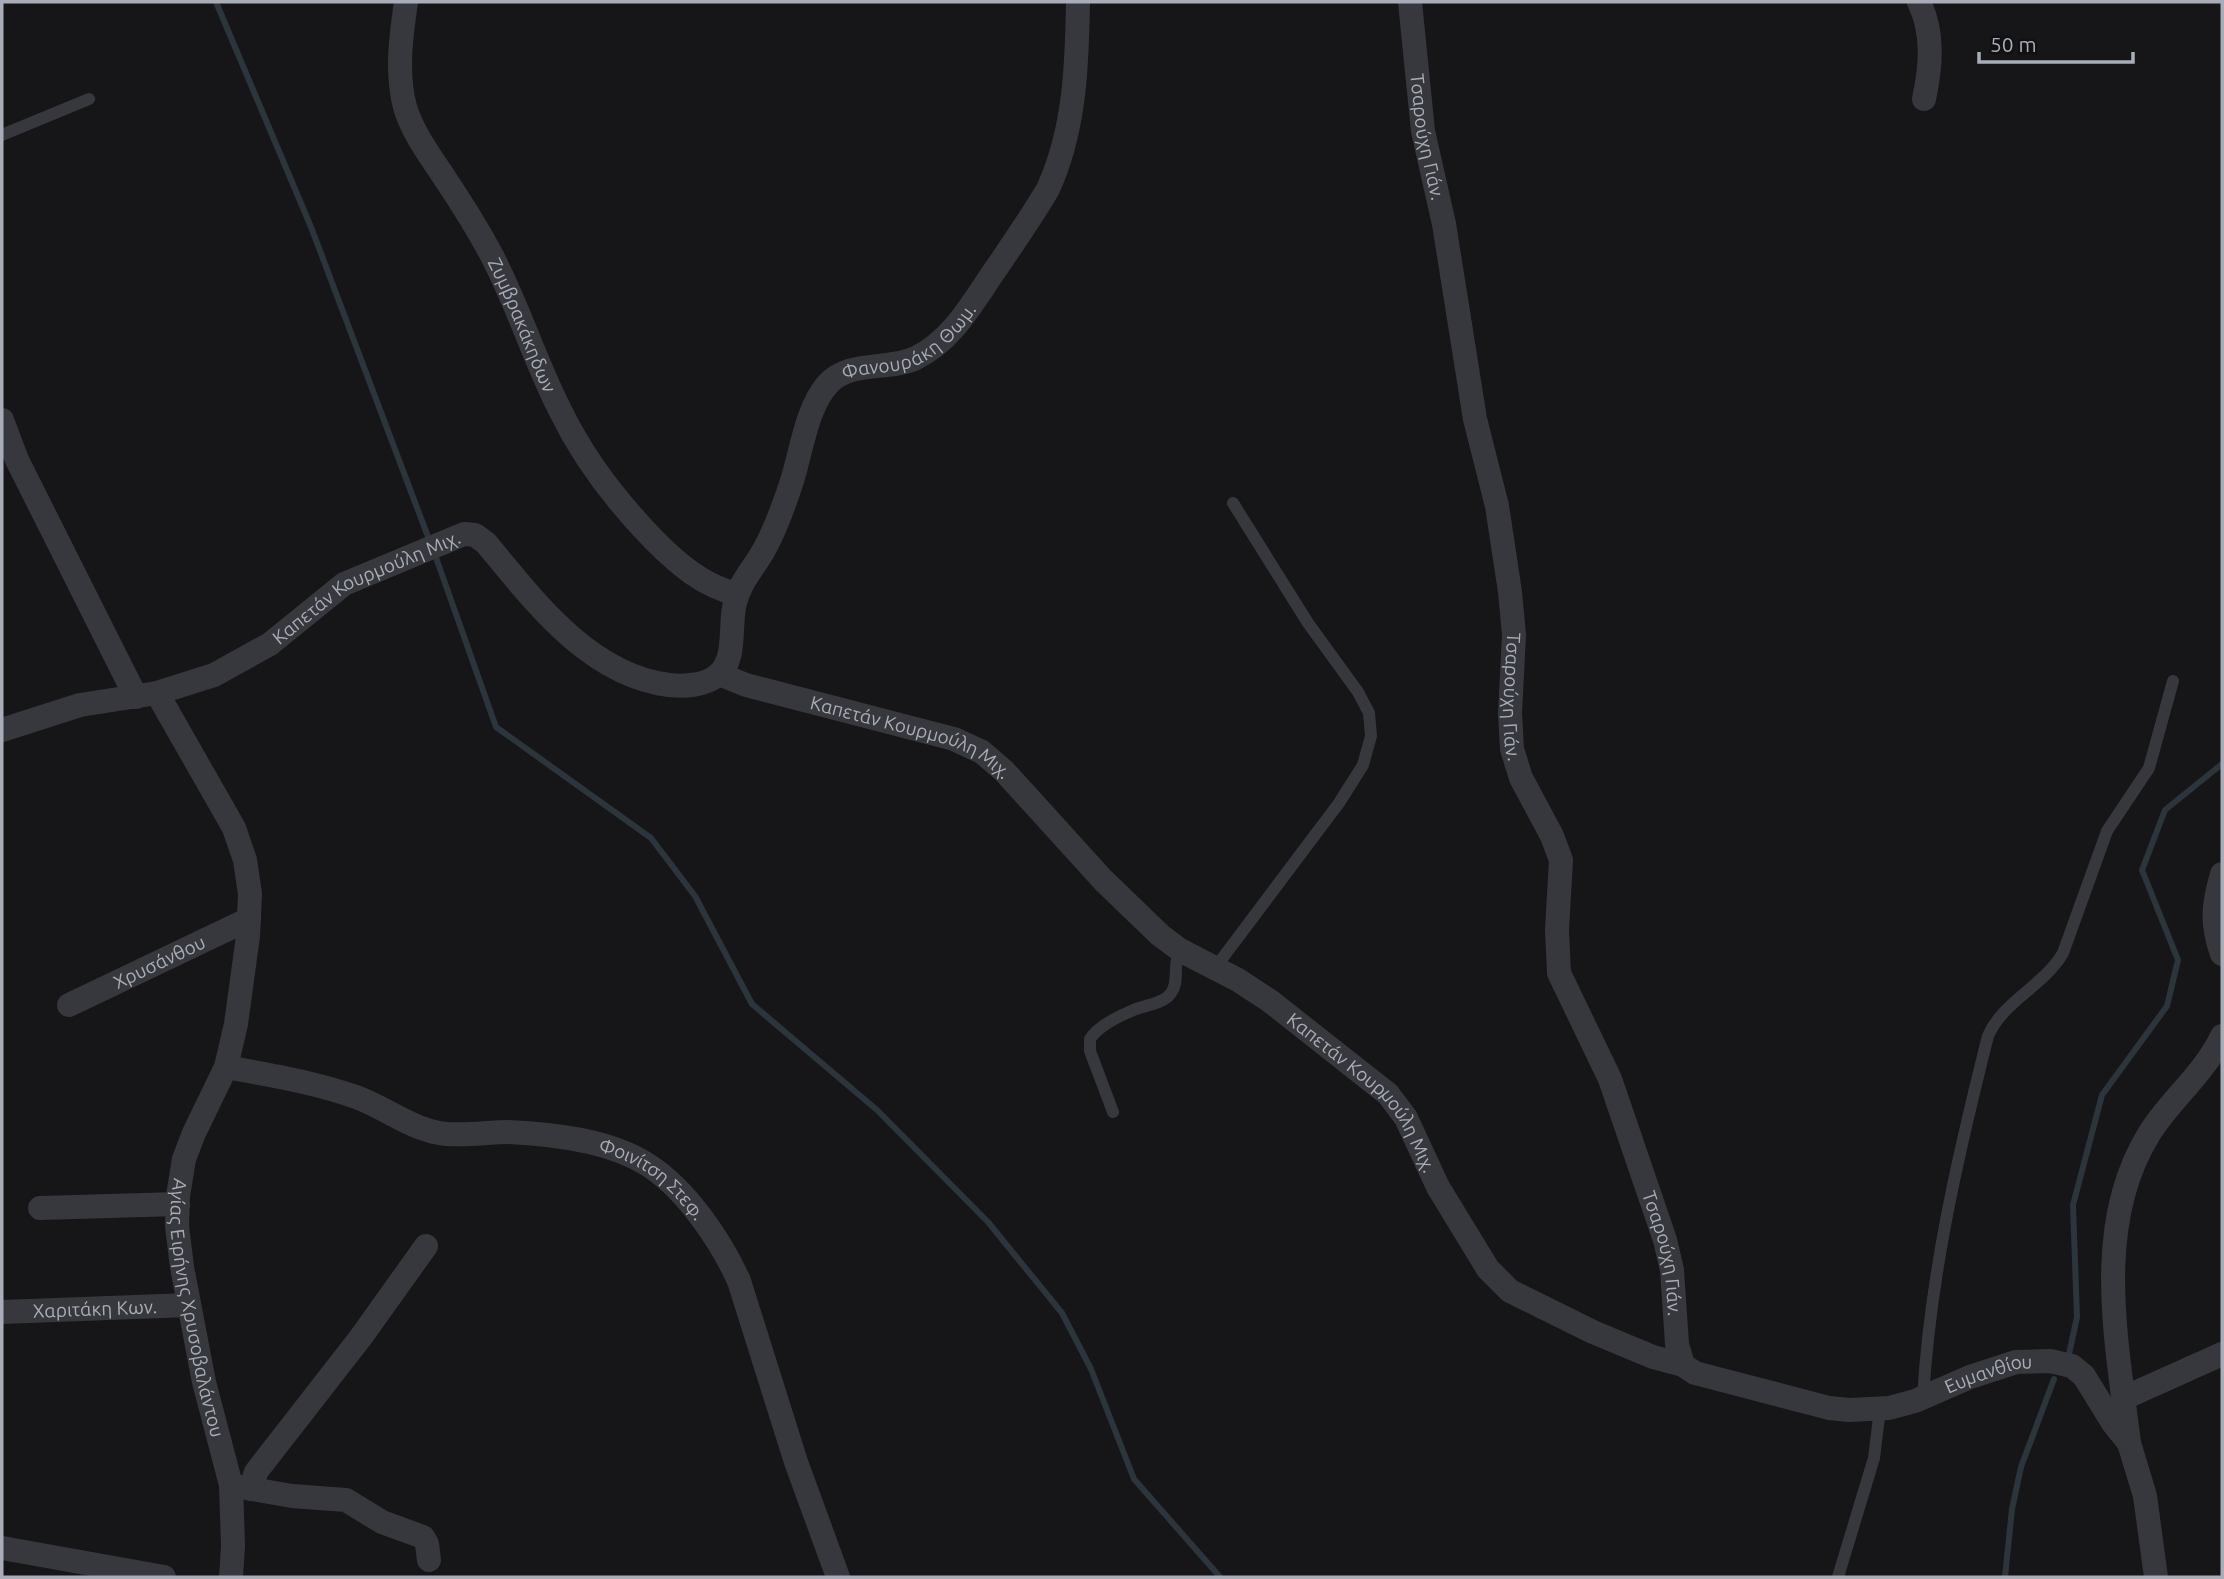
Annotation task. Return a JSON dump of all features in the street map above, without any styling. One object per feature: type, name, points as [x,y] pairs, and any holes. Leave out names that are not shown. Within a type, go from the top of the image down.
[{"type":"street","name":"Ζυμβρακάκηδων","points":[[406,2],[400,76],[410,121],[467,212],[501,273],[565,421],[607,485],[659,545],[694,575],[719,589],[737,594]]},
{"type":"street","name":"Φανουράκη Θωμ.","points":[[719,674],[730,652],[732,614],[737,594],[744,578],[770,539],[798,465],[811,415],[826,386],[839,375],[850,371],[914,359],[941,342],[961,321],[1048,189],[1057,169],[1069,121],[1076,60],[1078,2]]},
{"type":"street","name":"Τσαρούχη Γιάν.","points":[[1410,2],[1423,131],[1446,234],[1472,405],[1497,506],[1510,592],[1514,635],[1510,713],[1512,750],[1521,778],[1552,836],[1561,860],[1557,930],[1559,973],[1610,1079],[1665,1240],[1672,1270],[1677,1344],[1683,1365]]},
{"type":"street","points":[[1919,2],[1930,32],[1929,67],[1924,99]]},
{"type":"street","name":"Αγίας Ειρήνης Χρυσοβαλάντου","points":[[2,419],[22,470],[146,695],[239,839],[248,870],[249,919],[236,1024],[226,1067],[189,1145],[181,1172],[178,1204],[179,1248],[204,1382],[242,1487],[233,1535],[231,1577]]},
{"type":"street","name":"Καπετάν Κουρμούλη Μιχ.","points":[[2,730],[80,705],[146,695],[196,682],[240,663],[280,638],[344,584],[456,536],[475,535],[486,542],[545,612],[582,644],[620,671],[646,681],[681,686],[700,684],[719,674],[746,685],[954,739],[982,752],[1014,781],[1074,850],[1143,921],[1180,950],[1285,1011],[1388,1094],[1410,1127],[1438,1187],[1488,1269],[1502,1284],[1531,1303],[1593,1332],[1653,1357],[1683,1365]]},
{"type":"street","points":[[2222,874],[2214,901],[2214,921],[2222,954]]},
{"type":"street","name":"Χρυσάνθου","points":[[69,1005],[249,919]]},
{"type":"street","points":[[2129,1443],[2118,1344],[2114,1271],[2118,1216],[2135,1159],[2150,1132],[2207,1062],[2222,1036]]},
{"type":"street","name":"Φοινίτση Στεφ.","points":[[226,1067],[340,1092],[432,1132],[520,1133],[583,1142],[626,1154],[659,1173],[702,1220],[739,1281],[796,1462],[838,1577]]},
{"type":"street","points":[[40,1208],[178,1204]]},
{"type":"street","points":[[242,1487],[361,1337],[426,1246]]},
{"type":"street","name":"Χαριτάκη Κων.","points":[[2,1312],[189,1305]]},
{"type":"street","points":[[2124,1398],[2222,1354]]},
{"type":"street","name":"Ευμανθίου","points":[[1683,1365],[1712,1379],[1802,1402],[1849,1410],[1880,1409],[1923,1398],[1997,1367],[2024,1361],[2050,1361],[2072,1366],[2084,1376],[2113,1423],[2129,1443],[2145,1496],[2156,1577]]},
{"type":"street","points":[[242,1487],[292,1496],[346,1500],[382,1522],[423,1537],[427,1544],[429,1560]]},
{"type":"street","points":[[2,1548],[164,1577]]},
{"type":"lane","points":[[2,135],[89,99]]},
{"type":"lane","points":[[1215,968],[1339,803],[1363,765],[1370,736],[1369,713],[1358,692],[1308,623],[1233,503]]},
{"type":"lane","points":[[1923,1398],[1927,1335],[1960,1146],[1988,1036],[1994,1022],[2050,971],[2063,953],[2107,831],[2149,768],[2174,681]]},
{"type":"lane","points":[[1113,1112],[1090,1051],[1090,1039],[1096,1032],[1130,1012],[1169,997],[1175,986],[1176,961],[1180,950]]},
{"type":"lane","points":[[1838,1577],[1874,1458],[1880,1409]]},
{"type":"waterway","points":[[216,2],[311,227],[430,542]]},
{"type":"waterway","points":[[434,552],[496,727],[651,838],[695,896],[752,1004],[877,1110],[988,1222],[1062,1313],[1091,1369],[1134,1479],[1220,1577]]},
{"type":"waterway","points":[[2069,1354],[2077,1317],[2073,1205],[2102,1095],[2167,1006],[2178,960],[2142,870],[2165,810],[2222,764]]},
{"type":"waterway","points":[[2005,1577],[2012,1509],[2021,1467],[2054,1379]]}]
